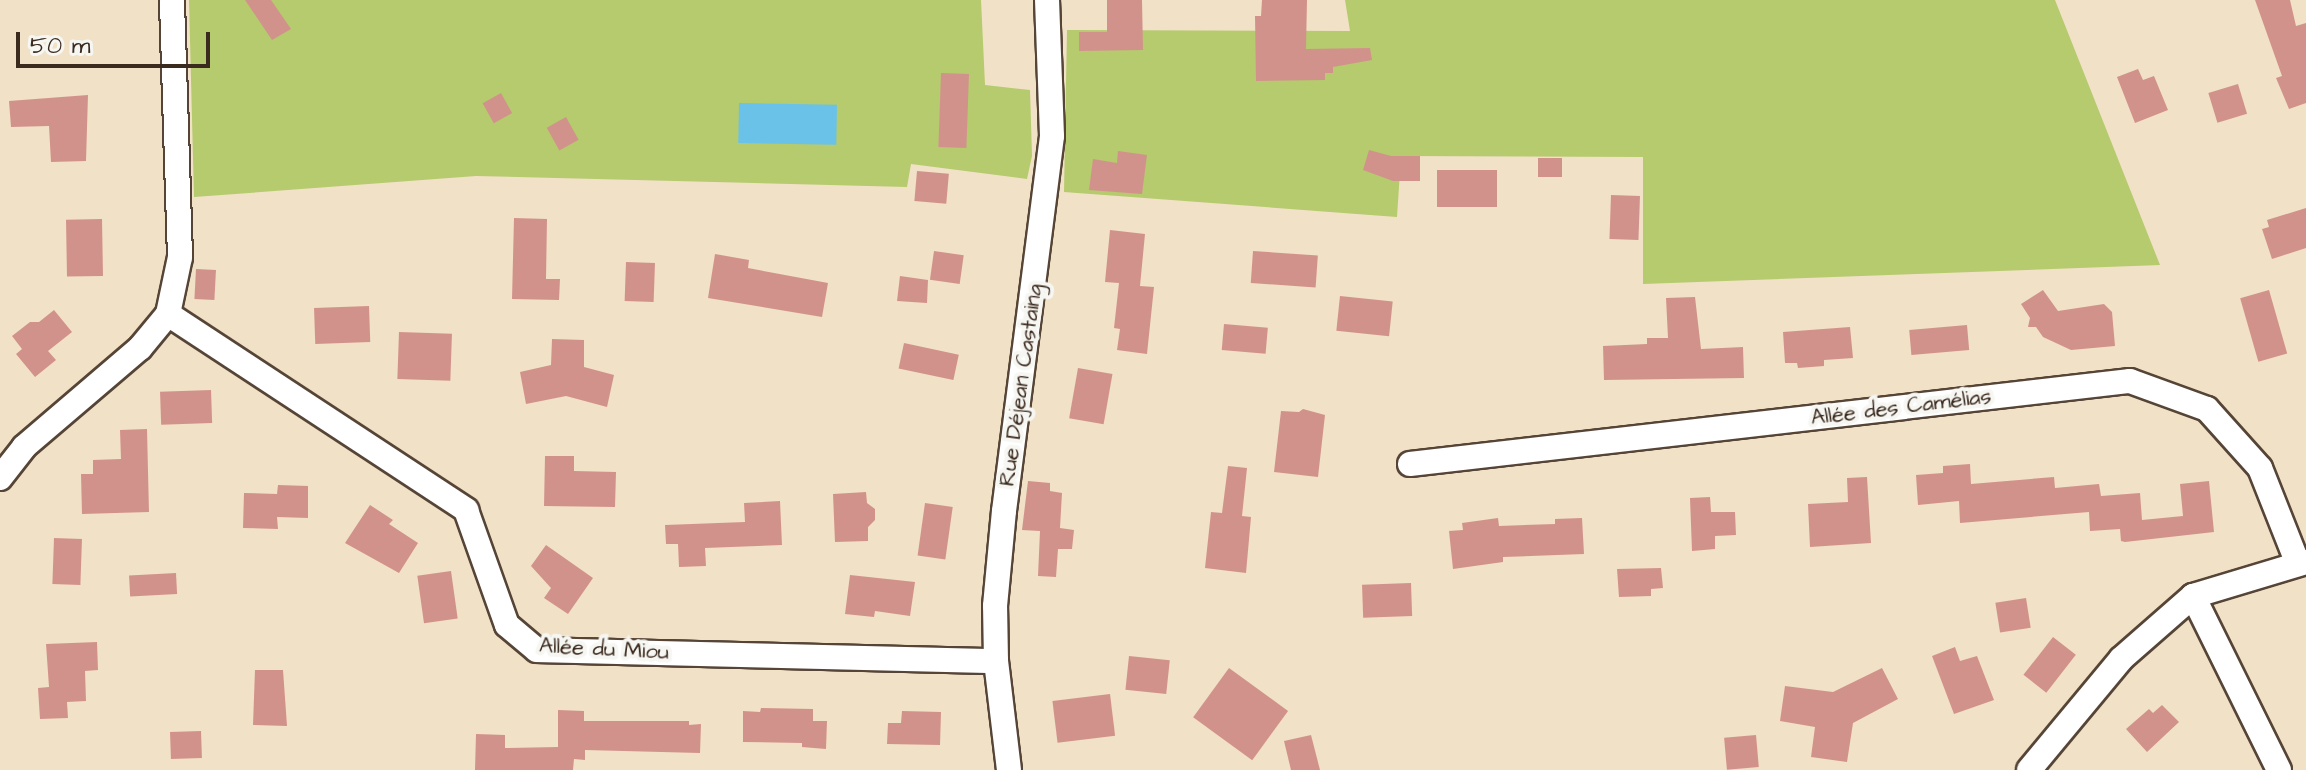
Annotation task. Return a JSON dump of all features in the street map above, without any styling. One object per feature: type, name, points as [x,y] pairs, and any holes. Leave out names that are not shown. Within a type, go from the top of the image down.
[{"type":"street","points":[[0,478],[10,461],[140,348],[168,314],[180,257],[172,0]]},
{"type":"street","name":"Rue Déjean Castaing","points":[[1009,770],[996,661],[995,606],[1004,511],[1052,136],[1047,0]]},
{"type":"street","name":"Allée du Miou","points":[[168,314],[466,510],[507,625],[537,650],[996,661]]},
{"type":"street","name":"Allée des Camélias","points":[[1410,464],[2130,381],[2207,409],[2260,468],[2302,563]]},
{"type":"street","points":[[2029,770],[2121,659],[2193,596],[2302,563]]},
{"type":"street","points":[[2193,596],[2279,770]]},
{"type":"green space","points":[[189,0],[981,0],[985,85],[1030,90],[1032,156],[1027,179],[911,164],[907,187],[476,176],[194,197]]},
{"type":"green space","points":[[1345,0],[2055,0],[2160,265],[1643,284],[1643,157],[1401,156],[1397,217],[1064,192],[1067,30],[1350,31]]},
{"type":"water","points":[[739,103],[837,105],[836,145],[738,143]]},
{"type":"building","points":[[245,0],[271,0],[291,29],[272,40]]},
{"type":"building","points":[[1107,0],[1142,0],[1143,50],[1079,51],[1079,32],[1107,32]]},
{"type":"building","points":[[1262,0],[1307,0],[1306,49],[1370,48],[1372,60],[1333,67],[1333,73],[1325,73],[1325,80],[1256,81],[1255,16],[1261,16]]},
{"type":"building","points":[[2255,0],[2290,0],[2296,26],[2306,23],[2306,103],[2289,109],[2276,78],[2282,76]]},
{"type":"building","points":[[2138,69],[2143,80],[2154,76],[2168,110],[2135,123],[2117,77]]},
{"type":"building","points":[[941,73],[969,74],[966,148],[938,147]]},
{"type":"building","points":[[2238,84],[2247,114],[2217,123],[2208,93]]},
{"type":"building","points":[[501,93],[512,113],[494,123],[483,103]]},
{"type":"building","points":[[88,95],[86,161],[51,162],[49,126],[11,127],[9,101]]},
{"type":"building","points":[[566,117],[579,140],[559,150],[547,128]]},
{"type":"building","points":[[1369,150],[1391,156],[1420,156],[1420,181],[1393,181],[1363,170]]},
{"type":"building","points":[[1118,151],[1147,155],[1142,194],[1089,190],[1093,159],[1117,163]]},
{"type":"building","points":[[1538,158],[1562,158],[1562,177],[1538,177]]},
{"type":"building","points":[[1437,170],[1497,170],[1497,207],[1437,207]]},
{"type":"building","points":[[917,171],[949,174],[946,204],[914,201]]},
{"type":"building","points":[[1611,195],[1640,196],[1638,240],[1609,239]]},
{"type":"building","points":[[2306,208],[2306,248],[2272,259],[2262,229],[2269,227],[2267,220]]},
{"type":"building","points":[[514,218],[547,219],[546,279],[560,279],[559,300],[512,299]]},
{"type":"building","points":[[102,219],[103,276],[67,277],[66,220]]},
{"type":"building","points":[[1110,230],[1145,234],[1140,286],[1154,287],[1147,354],[1117,350],[1120,329],[1114,328],[1119,283],[1105,282]]},
{"type":"building","points":[[934,251],[964,255],[960,284],[930,280]]},
{"type":"building","points":[[1253,251],[1318,256],[1316,287],[1251,283]]},
{"type":"building","points":[[715,254],[749,260],[748,268],[828,283],[822,317],[708,298]]},
{"type":"building","points":[[626,262],[655,263],[654,302],[625,301]]},
{"type":"building","points":[[196,269],[216,270],[214,300],[194,299]]},
{"type":"building","points":[[900,276],[928,280],[927,303],[897,301]]},
{"type":"building","points":[[2043,290],[2058,311],[2104,304],[2112,312],[2115,346],[2071,350],[2043,337],[2036,327],[2028,327],[2030,318],[2021,304]]},
{"type":"building","points":[[2269,290],[2287,353],[2258,362],[2240,298]]},
{"type":"building","points":[[1340,296],[1393,302],[1389,336],[1336,331]]},
{"type":"building","points":[[1695,297],[1701,349],[1743,347],[1744,378],[1604,380],[1603,346],[1647,344],[1647,338],[1668,338],[1666,298]]},
{"type":"building","points":[[369,306],[370,342],[315,344],[314,308]]},
{"type":"building","points":[[54,310],[72,332],[48,351],[56,360],[35,377],[16,354],[22,349],[12,336],[30,322],[39,322]]},
{"type":"building","points":[[1224,324],[1268,328],[1266,354],[1222,350]]},
{"type":"building","points":[[1967,325],[1969,350],[1911,355],[1909,330]]},
{"type":"building","points":[[1850,327],[1853,358],[1824,360],[1824,366],[1798,368],[1797,363],[1785,363],[1783,332]]},
{"type":"building","points":[[399,332],[452,334],[450,381],[397,379]]},
{"type":"building","points":[[552,339],[584,340],[584,367],[614,375],[607,407],[566,396],[526,404],[520,372],[551,365]]},
{"type":"building","points":[[904,343],[959,355],[953,380],[899,368]]},
{"type":"building","points":[[1078,368],[1112,374],[1104,424],[1069,418]]},
{"type":"building","points":[[211,390],[212,423],[161,425],[160,392]]},
{"type":"building","points":[[1303,409],[1325,415],[1318,477],[1274,472],[1281,411],[1299,412]]},
{"type":"building","points":[[147,429],[149,512],[82,514],[81,474],[93,474],[93,460],[121,459],[120,430]]},
{"type":"building","points":[[545,456],[574,456],[574,471],[616,472],[615,507],[544,506]]},
{"type":"building","points":[[1970,464],[1971,484],[2054,477],[2055,488],[2099,484],[2101,496],[2140,493],[2142,520],[2183,516],[2180,484],[2209,481],[2214,532],[2125,542],[2121,541],[2120,529],[2090,531],[2089,512],[1960,523],[1959,501],[1918,505],[1916,475],[1943,473],[1943,466]]},
{"type":"building","points":[[1228,466],[1247,468],[1242,516],[1251,517],[1246,573],[1205,568],[1211,512],[1222,513]]},
{"type":"building","points":[[1867,477],[1871,543],[1810,547],[1808,504],[1848,502],[1847,478]]},
{"type":"building","points":[[1028,481],[1050,483],[1050,491],[1062,493],[1060,528],[1074,530],[1072,549],[1058,549],[1056,577],[1038,576],[1040,531],[1022,530]]},
{"type":"building","points":[[278,485],[308,486],[308,518],[277,517],[278,529],[243,528],[244,493],[277,494]]},
{"type":"building","points":[[866,492],[867,503],[875,509],[875,520],[868,527],[868,541],[835,542],[833,494]]},
{"type":"building","points":[[1710,497],[1711,512],[1735,512],[1736,535],[1715,536],[1715,549],[1692,551],[1690,498]]},
{"type":"building","points":[[780,501],[782,545],[705,548],[706,566],[679,567],[678,544],[666,544],[665,525],[745,522],[744,503]]},
{"type":"building","points":[[925,503],[953,507],[945,559],[918,555]]},
{"type":"building","points":[[370,505],[393,520],[389,524],[418,543],[399,573],[345,543]]},
{"type":"building","points":[[1498,518],[1499,526],[1555,524],[1555,519],[1582,518],[1584,554],[1503,557],[1503,562],[1453,569],[1449,531],[1463,530],[1462,523]]},
{"type":"building","points":[[54,538],[82,539],[80,585],[52,584]]},
{"type":"building","points":[[546,545],[593,578],[568,614],[544,598],[551,588],[531,566]]},
{"type":"building","points":[[1661,568],[1663,588],[1651,589],[1651,596],[1619,597],[1617,569]]},
{"type":"building","points":[[451,571],[458,619],[424,623],[417,576]]},
{"type":"building","points":[[176,573],[177,594],[130,596],[129,575]]},
{"type":"building","points":[[850,575],[915,582],[910,616],[875,611],[874,617],[845,614]]},
{"type":"building","points":[[1411,583],[1412,616],[1363,618],[1362,585]]},
{"type":"building","points":[[2026,598],[2031,628],[2000,632],[1995,603]]},
{"type":"building","points":[[2053,637],[2076,655],[2046,693],[2023,675]]},
{"type":"building","points":[[97,642],[98,670],[85,671],[86,701],[67,702],[68,718],[40,719],[38,688],[49,687],[46,644]]},
{"type":"building","points":[[1955,647],[1960,661],[1977,656],[1994,700],[1954,714],[1932,656]]},
{"type":"building","points":[[1129,656],[1170,660],[1166,694],[1125,690]]},
{"type":"building","points":[[1229,668],[1288,711],[1252,760],[1193,717]]},
{"type":"building","points":[[1882,668],[1898,699],[1853,723],[1847,762],[1811,757],[1815,727],[1780,721],[1785,686],[1833,692]]},
{"type":"building","points":[[255,670],[283,670],[287,726],[253,725]]},
{"type":"building","points":[[1110,694],[1115,736],[1058,743],[1052,701]]},
{"type":"building","points":[[2162,705],[2179,722],[2147,752],[2126,729],[2149,709],[2153,713]]},
{"type":"building","points":[[761,708],[813,709],[813,721],[827,721],[826,749],[802,747],[802,743],[743,742],[743,711],[760,712]]},
{"type":"building","points":[[558,710],[584,711],[584,721],[689,721],[689,725],[701,724],[700,753],[585,750],[585,760],[574,759],[573,770],[475,770],[476,734],[505,735],[505,748],[558,747]]},
{"type":"building","points":[[902,711],[941,712],[940,745],[887,744],[888,723],[901,723]]},
{"type":"building","points":[[201,731],[202,758],[171,759],[170,732]]},
{"type":"building","points":[[1311,735],[1320,770],[1291,770],[1284,741]]},
{"type":"building","points":[[1756,735],[1759,767],[1727,770],[1724,738]]}]
